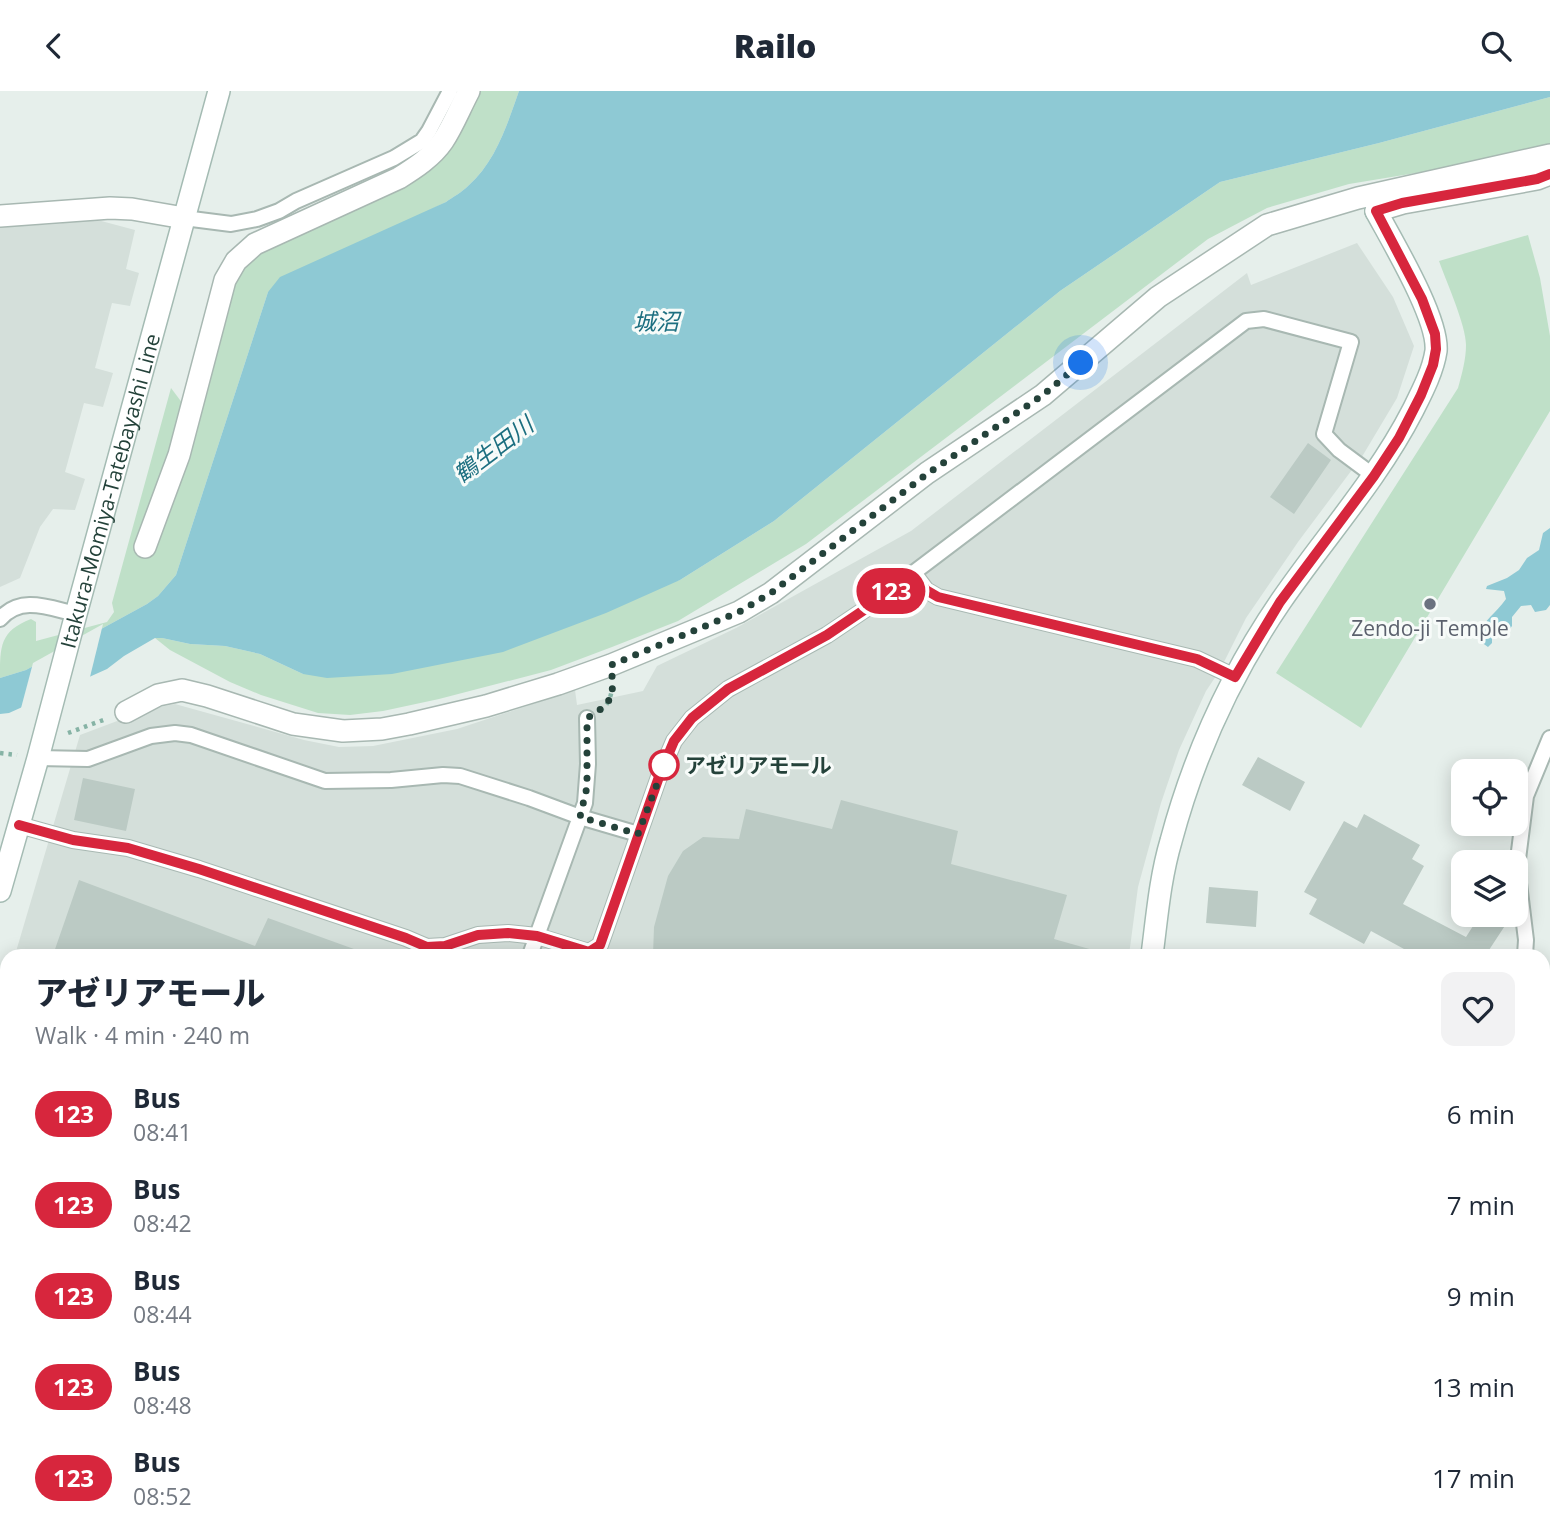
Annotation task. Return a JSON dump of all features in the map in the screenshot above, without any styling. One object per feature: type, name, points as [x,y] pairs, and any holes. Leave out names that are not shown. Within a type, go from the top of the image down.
[{"type":"street","name":"Itakura-Momiya-Tatebayashi Line","points":[[0,891],[49,720],[219,91]]},
{"type":"street","points":[[145,547],[180,455],[225,280],[236,261],[255,244],[416,168],[443,141],[468,91]]},
{"type":"street","points":[[126,712],[158,695],[183,690],[293,724],[343,731],[382,729],[486,705],[611,665],[739,612],[771,593],[927,474],[1043,395],[1158,297],[1267,225],[1357,198],[1550,156]]},
{"type":"street","points":[[1153,949],[1170,842],[1192,770],[1216,713],[1280,602],[1399,438],[1433,365],[1435,334],[1422,299],[1376,211],[1402,203],[1537,179],[1550,174]]},
{"type":"street","points":[[0,216],[110,208],[184,218]]},
{"type":"lane","points":[[184,218],[231,224],[257,219],[394,158],[422,141],[450,91]]},
{"type":"lane","points":[[594,949],[600,945],[638,834],[674,741],[692,718],[728,689],[827,635],[867,608],[1246,321],[1264,319],[1351,342],[1324,434],[1339,450],[1374,476]]},
{"type":"lane","points":[[914,574],[926,590],[938,597],[1197,659],[1235,677]]},
{"type":"lane","points":[[0,619],[17,606],[40,605],[74,620]]},
{"type":"lane","points":[[532,949],[580,817],[587,787],[587,718]]},
{"type":"lane","points":[[38,758],[88,759],[151,736],[175,733],[191,735],[325,781],[391,781],[443,775],[460,776],[638,834]]},
{"type":"lane","points":[[1525,949],[1517,867],[1526,796],[1550,738]]},
{"type":"lane","points":[[19,825],[73,840],[128,848],[199,869],[427,947],[445,946],[478,935],[508,933],[537,936],[579,949]]},
{"type":"path","points":[[587,718],[604,708],[611,698],[611,665]]},
{"type":"path","points":[[68,733],[126,712]]},
{"type":"shaded area","points":[[90,218],[135,230],[126,269],[139,273],[130,306],[112,303],[95,368],[113,373],[103,407],[84,403],[65,472],[85,479],[75,510],[53,509],[40,527],[20,578],[0,587],[0,227],[58,224]]},
{"type":"shaded area","name":"アゼリアモール","points":[[1357,243],[1393,297],[1414,346],[1397,398],[1363,455],[1246,618],[1220,670],[1206,691],[1179,750],[1161,803],[1138,887],[1130,949],[17,949],[80,735],[149,709],[175,704],[304,740],[339,747],[373,746],[457,729],[575,690],[577,705],[643,691],[657,666],[736,628],[911,531],[1247,273],[1251,285]]},
{"type":"green space","points":[[479,91],[519,91],[493,154],[468,186],[446,202],[268,292],[176,575],[158,596],[147,604],[26,670],[0,678],[0,657],[4,641],[13,629],[21,624],[31,619],[36,622],[36,641],[107,622],[114,612],[112,603],[171,388],[186,408],[237,273],[251,255],[393,187]]},
{"type":"green space","points":[[1550,97],[1550,145],[1495,160],[1349,184],[1267,208],[1208,239],[806,544],[678,621],[612,647],[551,670],[439,699],[350,715],[318,713],[261,695],[170,650],[155,638],[225,646],[260,654],[303,674],[680,580],[774,521],[1060,291],[1220,182]]},
{"type":"green space","points":[[1528,235],[1540,278],[1550,336],[1550,411],[1361,728],[1276,673],[1458,388],[1465,356],[1465,336],[1439,261]]},
{"type":"water","name":"城沼","points":[[519,91],[1550,91],[1550,97],[1220,182],[1060,291],[774,521],[680,580],[606,613],[503,652],[392,674],[327,678],[303,674],[260,654],[225,646],[155,638],[107,669],[9,713],[0,714],[0,678],[26,670],[147,604],[158,596],[176,575],[268,292],[280,277],[446,202],[463,190],[478,176],[493,154]]},
{"type":"water","points":[[1550,528],[1550,605],[1546,610],[1535,612],[1531,605],[1521,606],[1512,617],[1512,626],[1506,634],[1501,631],[1500,624],[1494,625],[1492,643],[1488,647],[1477,636],[1506,599],[1504,591],[1486,589],[1487,586],[1519,570],[1527,558],[1539,550],[1543,533]]},
{"type":"pier","points":[[103,624],[89,681],[20,712],[33,663]]},
{"type":"building","points":[[1308,443],[1331,460],[1294,514],[1270,497]]},
{"type":"building","points":[[1258,757],[1305,782],[1290,811],[1242,785]]},
{"type":"building","points":[[83,778],[135,789],[126,831],[74,820]]},
{"type":"building","points":[[841,800],[958,831],[951,864],[1067,895],[1054,939],[1089,949],[653,949],[654,927],[668,876],[683,851],[703,837],[739,839],[746,809],[832,829]]},
{"type":"building","points":[[1364,814],[1420,845],[1412,859],[1424,866],[1403,904],[1466,937],[1472,927],[1504,927],[1490,949],[1404,949],[1371,931],[1364,944],[1309,914],[1317,899],[1304,892],[1344,821],[1357,828]]},
{"type":"building","points":[[79,880],[255,946],[268,918],[354,949],[55,949]]},
{"type":"building","points":[[1209,887],[1258,891],[1256,927],[1206,923]]},
{"type":"bus line","name":"123","points":[[594,949],[600,945],[645,814],[674,741],[692,718],[728,689],[827,635],[914,574],[926,590],[938,597],[1197,659],[1235,677],[1280,602],[1399,438],[1433,365],[1435,334],[1422,299],[1376,211],[1402,203],[1537,179],[1550,174]]},
{"type":"bus line","name":"123","points":[[19,825],[73,840],[128,848],[199,869],[427,947],[445,946],[478,935],[508,933],[537,936],[579,949]]},
{"type":"place","name":"Zendo-ji Temple","points":[[1430,604]]},
{"type":"place","name":"アゼリアモール","points":[[664,765]]},
{"type":"route","points":[[664,765],[667,758],[638,834],[580,817],[587,787],[587,718],[604,708],[611,698],[611,665],[739,612],[771,593],[927,474],[1043,395],[1081,363]]},
{"type":"water label","name":"鶴生田川","points":[[493,449]]}]
